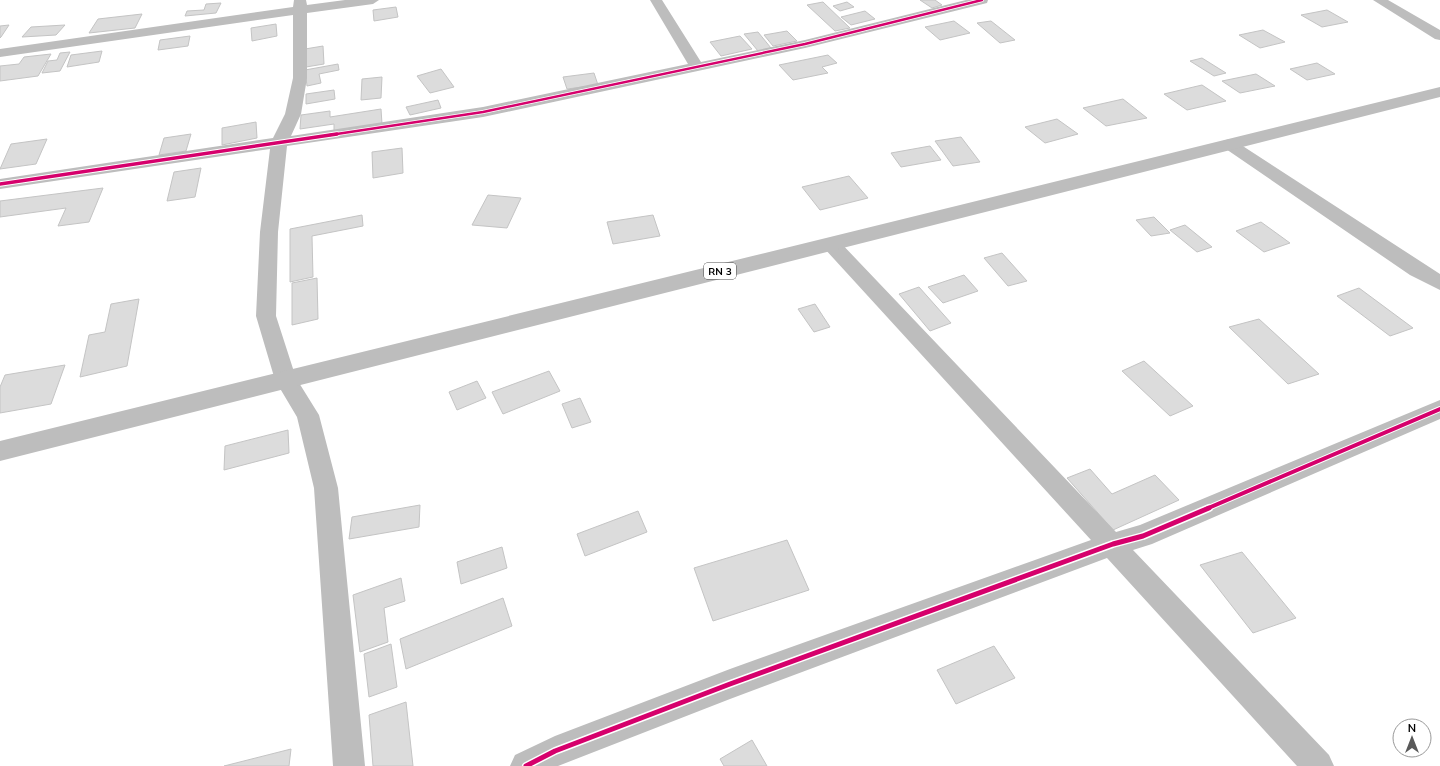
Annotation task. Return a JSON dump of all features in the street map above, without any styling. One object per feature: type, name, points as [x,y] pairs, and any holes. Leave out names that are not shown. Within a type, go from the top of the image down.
[{"type":"main road","points":[[0,53],[300,5],[373,0]]},
{"type":"main road","points":[[656,0],[697,67]]},
{"type":"main road","points":[[0,184],[483,112],[805,44],[908,17],[982,0]]},
{"type":"main road","points":[[1379,0],[1440,36]]},
{"type":"main road","points":[[300,5],[300,78],[292,114],[279,143],[269,232],[266,316],[286,380],[308,415],[326,488],[349,766]]},
{"type":"main road","name":"RN 3","points":[[0,451],[1440,92]]},
{"type":"main road","points":[[1229,144],[1417,270],[1440,283]]},
{"type":"main road","points":[[830,244],[1113,544],[1318,766]]},
{"type":"main road","points":[[526,766],[555,751],[730,684],[1113,544],[1143,536],[1440,409]]},
{"type":"building","points":[[920,0],[935,0],[942,5],[932,8]]},
{"type":"building","points":[[823,2],[850,28],[835,31],[807,5]]},
{"type":"building","points":[[847,2],[854,7],[840,11],[833,6]]},
{"type":"building","points":[[221,3],[216,13],[185,16],[187,11],[204,10],[206,4]]},
{"type":"building","points":[[396,7],[398,17],[374,21],[373,10]]},
{"type":"building","points":[[1327,10],[1348,22],[1322,27],[1301,15]]},
{"type":"building","points":[[865,11],[875,19],[851,25],[841,17]]},
{"type":"building","points":[[142,14],[135,28],[89,33],[98,19]]},
{"type":"building","points":[[954,21],[970,33],[940,40],[925,27]]},
{"type":"building","points":[[991,21],[1015,40],[1000,43],[977,23]]},
{"type":"building","points":[[276,24],[277,36],[252,41],[251,28]]},
{"type":"building","points":[[9,25],[1,37],[0,38],[0,26]]},
{"type":"building","points":[[65,25],[56,35],[22,37],[31,27]]},
{"type":"building","points":[[1263,30],[1285,42],[1260,48],[1239,35]]},
{"type":"building","points":[[787,31],[797,41],[773,46],[764,35]]},
{"type":"building","points":[[758,32],[771,48],[758,51],[744,34]]},
{"type":"building","points":[[190,36],[188,46],[158,50],[160,40]]},
{"type":"building","points":[[740,36],[752,49],[721,56],[710,42]]},
{"type":"building","points":[[323,46],[324,64],[306,67],[305,49]]},
{"type":"building","points":[[102,51],[99,62],[67,67],[71,55]]},
{"type":"building","points":[[70,52],[60,71],[42,73],[48,61],[57,60],[60,53]]},
{"type":"building","points":[[51,54],[38,76],[0,81],[0,66],[19,64],[24,57]]},
{"type":"building","points":[[828,55],[837,63],[822,67],[828,73],[793,80],[779,65]]},
{"type":"building","points":[[1202,58],[1226,73],[1214,76],[1190,61]]},
{"type":"building","points":[[1317,63],[1335,74],[1307,80],[1290,69]]},
{"type":"building","points":[[338,64],[339,70],[319,74],[321,83],[307,86],[305,70]]},
{"type":"building","points":[[441,69],[454,87],[430,93],[417,76]]},
{"type":"building","points":[[594,73],[598,85],[567,89],[563,77]]},
{"type":"building","points":[[1256,74],[1275,86],[1240,93],[1222,81]]},
{"type":"building","points":[[382,77],[381,98],[361,100],[362,79]]},
{"type":"building","points":[[1202,85],[1226,101],[1187,110],[1164,94]]},
{"type":"building","points":[[334,90],[335,99],[306,104],[306,94]]},
{"type":"building","points":[[1123,99],[1147,118],[1106,126],[1083,108]]},
{"type":"building","points":[[438,100],[441,108],[410,115],[406,107]]},
{"type":"building","points":[[381,109],[382,124],[334,131],[334,124],[300,129],[301,115],[330,111],[330,117]]},
{"type":"building","points":[[1057,119],[1078,134],[1045,143],[1025,127]]},
{"type":"building","points":[[256,122],[257,138],[222,145],[222,128]]},
{"type":"building","points":[[191,134],[186,151],[159,155],[164,138]]},
{"type":"building","points":[[961,137],[980,162],[953,166],[935,141]]},
{"type":"building","points":[[47,139],[36,164],[0,169],[11,144]]},
{"type":"building","points":[[930,146],[941,160],[901,167],[891,153]]},
{"type":"building","points":[[402,148],[403,173],[373,178],[372,152]]},
{"type":"building","points":[[201,168],[195,197],[167,201],[174,172]]},
{"type":"building","points":[[849,176],[868,198],[820,210],[802,187]]},
{"type":"building","points":[[103,188],[89,222],[58,226],[66,208],[0,217],[0,201]]},
{"type":"building","points":[[488,195],[521,198],[507,228],[472,225]]},
{"type":"building","points":[[362,215],[363,226],[312,236],[313,277],[290,282],[290,229]]},
{"type":"building","points":[[653,215],[660,236],[613,244],[607,222]]},
{"type":"building","points":[[1154,217],[1170,233],[1151,236],[1136,220]]},
{"type":"building","points":[[1261,222],[1290,243],[1264,252],[1236,231]]},
{"type":"building","points":[[1185,225],[1212,247],[1197,252],[1170,230]]},
{"type":"building","points":[[1002,253],[1027,281],[1008,286],[984,258]]},
{"type":"building","points":[[964,275],[978,291],[943,303],[928,287]]},
{"type":"building","points":[[317,278],[318,319],[292,325],[292,283]]},
{"type":"building","points":[[919,287],[951,323],[930,331],[899,294]]},
{"type":"building","points":[[1359,288],[1413,328],[1390,336],[1337,296]]},
{"type":"building","points":[[139,299],[127,366],[80,377],[89,335],[105,332],[111,304]]},
{"type":"building","points":[[815,304],[830,327],[814,332],[798,309]]},
{"type":"building","points":[[1259,319],[1319,374],[1288,384],[1229,327]]},
{"type":"building","points":[[1144,361],[1193,406],[1170,416],[1122,371]]},
{"type":"building","points":[[65,365],[51,404],[0,413],[0,387],[5,375]]},
{"type":"building","points":[[549,371],[560,391],[503,414],[492,392]]},
{"type":"building","points":[[477,381],[486,398],[457,410],[449,392]]},
{"type":"building","points":[[580,398],[591,422],[572,428],[562,404]]},
{"type":"building","points":[[288,430],[289,453],[224,470],[225,446]]},
{"type":"building","points":[[1090,469],[1112,494],[1155,475],[1179,500],[1113,530],[1067,478]]},
{"type":"building","points":[[420,505],[419,527],[349,539],[352,517]]},
{"type":"building","points":[[638,511],[647,532],[585,556],[577,534]]},
{"type":"building","points":[[787,540],[809,590],[713,621],[694,568]]},
{"type":"building","points":[[502,547],[507,568],[461,584],[457,562]]},
{"type":"building","points":[[1242,552],[1296,618],[1253,633],[1200,565]]},
{"type":"building","points":[[401,578],[405,601],[384,608],[388,642],[360,652],[353,595]]},
{"type":"building","points":[[503,598],[512,626],[406,669],[400,639]]},
{"type":"building","points":[[391,644],[397,687],[369,697],[364,654]]},
{"type":"building","points":[[994,646],[1015,678],[956,704],[937,670]]},
{"type":"building","points":[[406,702],[413,766],[373,766],[369,715]]},
{"type":"building","points":[[752,740],[767,766],[724,766],[720,759]]},
{"type":"building","points":[[291,749],[289,766],[224,766]]},
{"type":"cycle path","points":[[0,184],[483,112],[805,44],[982,0]]},
{"type":"cycle path","points":[[526,766],[555,751],[730,684],[1113,544],[1143,536],[1440,409]]}]
